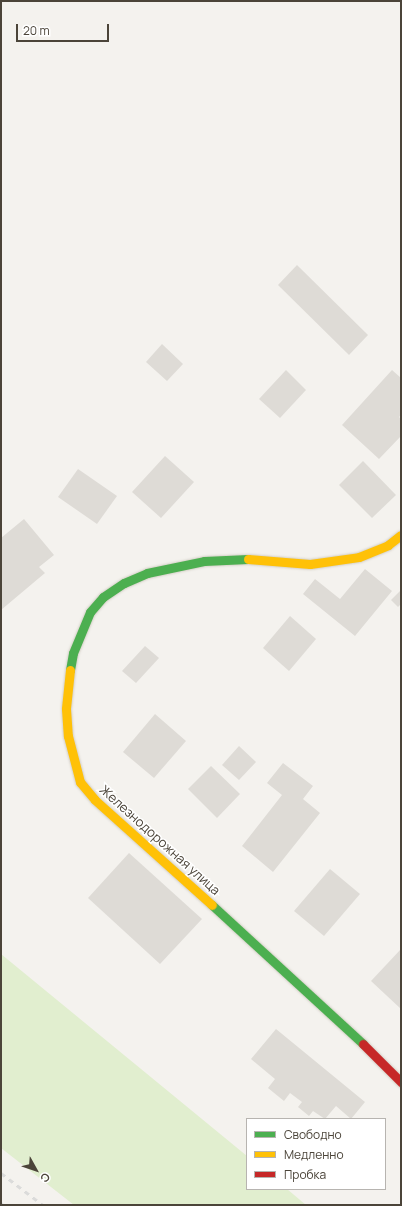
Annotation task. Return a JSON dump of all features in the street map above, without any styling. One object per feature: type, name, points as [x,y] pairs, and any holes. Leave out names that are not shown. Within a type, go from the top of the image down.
[{"type":"street","name":"Железнодорожная улица","points":[[401,535],[388,545],[359,557],[310,564],[241,559],[204,560],[147,573],[124,583],[103,598],[90,612],[81,631],[73,653],[66,709],[68,736],[80,782],[94,800],[339,1020],[401,1082]]},
{"type":"green space","points":[[1,954],[246,1155],[246,1190],[288,1190],[306,1205],[74,1205],[1,1148]]},
{"type":"building","points":[[297,265],[368,335],[349,355],[278,285]]},
{"type":"building","points":[[162,344],[183,364],[167,381],[146,362]]},
{"type":"building","points":[[286,370],[306,390],[280,418],[259,399]]},
{"type":"building","points":[[392,370],[401,378],[401,415],[399,417],[401,419],[401,436],[379,459],[342,425]]},
{"type":"building","points":[[165,456],[194,482],[161,518],[132,492]]},
{"type":"building","points":[[363,461],[396,495],[372,518],[339,485]]},
{"type":"building","points":[[78,469],[117,496],[97,524],[58,497]]},
{"type":"building","points":[[24,519],[54,555],[39,567],[45,573],[1,610],[1,538]]},
{"type":"building","points":[[365,569],[392,591],[355,636],[303,594],[315,579],[340,599]]},
{"type":"building","points":[[401,590],[401,604],[398,607],[391,600]]},
{"type":"building","points":[[290,616],[316,639],[289,671],[263,648]]},
{"type":"building","points":[[145,646],[159,658],[136,683],[122,671]]},
{"type":"building","points":[[155,714],[186,741],[154,778],[123,752]]},
{"type":"building","points":[[239,746],[256,762],[239,780],[222,765]]},
{"type":"building","points":[[283,763],[313,786],[303,799],[320,813],[273,872],[242,846],[282,795],[267,783]]},
{"type":"building","points":[[211,766],[240,794],[217,818],[188,789]]},
{"type":"building","points":[[129,853],[202,919],[160,964],[88,898]]},
{"type":"building","points":[[330,869],[360,894],[324,936],[294,911]]},
{"type":"building","points":[[401,949],[401,1009],[371,981]]},
{"type":"building","points":[[276,1029],[365,1102],[352,1118],[336,1106],[326,1118],[313,1111],[309,1116],[298,1107],[302,1102],[290,1093],[284,1101],[268,1088],[275,1079],[251,1059]]},
{"type":"railway","points":[[1,1173],[43,1205]]},
{"type":"traffic: fast","points":[[70,670],[73,653],[90,612],[103,597],[124,583],[147,573],[204,561],[248,559]]},
{"type":"traffic: fast","points":[[212,905],[363,1044]]},
{"type":"traffic: slow","points":[[248,559],[310,564],[359,557],[388,545],[401,535]]},
{"type":"traffic: slow","points":[[70,670],[66,709],[68,736],[80,782],[95,800],[212,905]]},
{"type":"traffic: jam","points":[[363,1044],[401,1082]]}]
